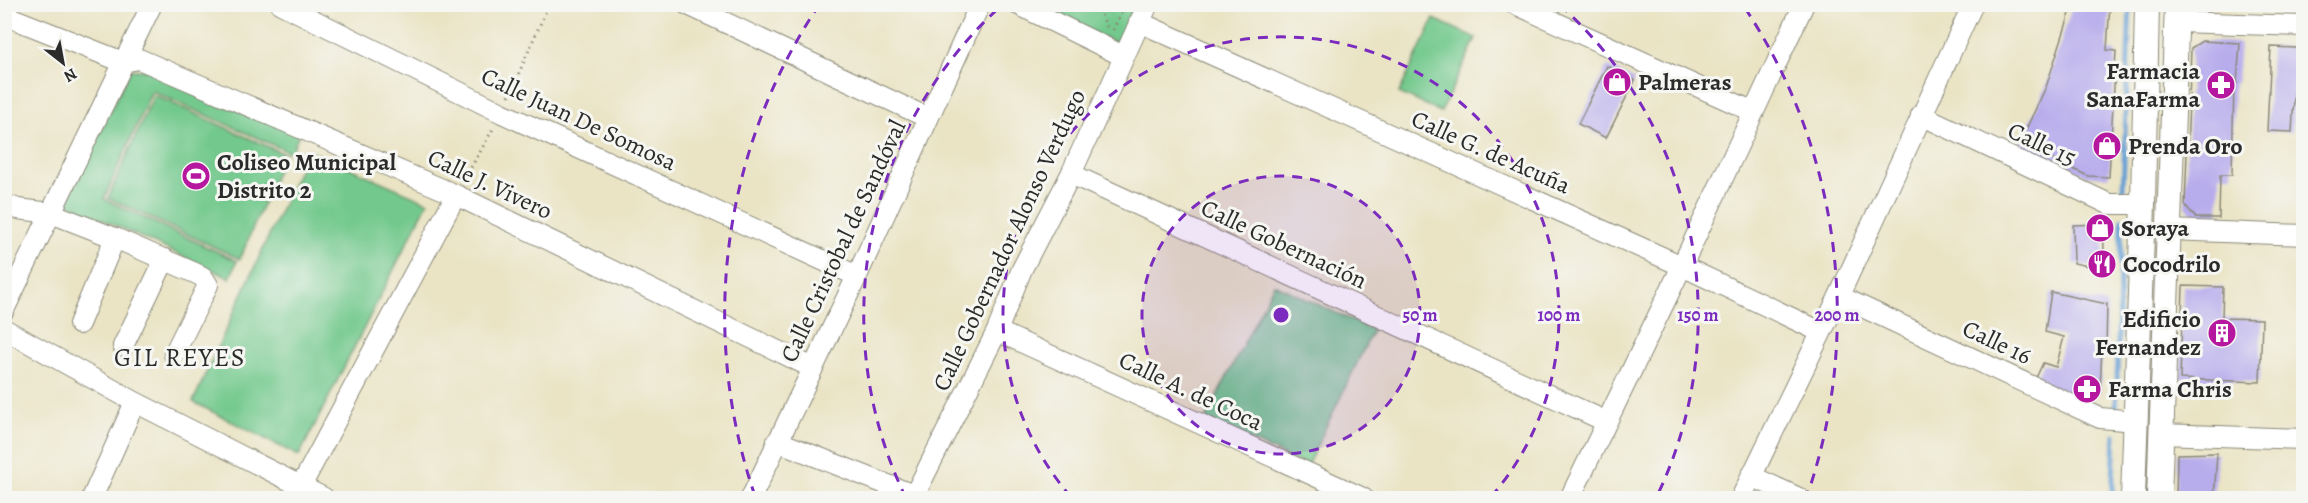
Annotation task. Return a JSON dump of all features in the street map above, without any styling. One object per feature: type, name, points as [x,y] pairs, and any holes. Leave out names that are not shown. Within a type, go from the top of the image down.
[{"type":"main road","points":[[2133,498],[2144,204],[2147,4]]},
{"type":"main road","points":[[2159,498],[2177,13]]},
{"type":"street","points":[[4,310],[152,4]]},
{"type":"street","name":"Calle Juan De Somosa","points":[[281,4],[502,113],[858,276]]},
{"type":"street","points":[[686,4],[928,118]]},
{"type":"street","name":"Calle Cristobal de Sandóval","points":[[751,498],[858,276],[981,4]]},
{"type":"street","points":[[1017,4],[1123,56]]},
{"type":"street","points":[[1515,4],[1754,112]]},
{"type":"street","points":[[1570,498],[1682,266],[1804,4]]},
{"type":"street","points":[[1741,498],[1839,296],[1973,4]]},
{"type":"street","name":"Calle Gobernador Alonso Verdugo","points":[[918,497],[997,331],[1022,269],[1071,174],[1144,13]]},
{"type":"street","name":"Calle G. de Acuña","points":[[1144,13],[1821,332]]},
{"type":"street","points":[[2177,13],[2304,27]]},
{"type":"street","name":"Calle J. Vivero","points":[[4,15],[123,62],[139,59],[456,195],[813,368]]},
{"type":"street","name":"Calle 15","points":[[1921,116],[2109,204],[2144,204]]},
{"type":"street","name":"Calle Gobernación","points":[[1071,174],[1606,422]]},
{"type":"street","points":[[300,488],[456,195]]},
{"type":"street","points":[[4,204],[18,209],[51,213],[203,277],[208,285],[174,354]]},
{"type":"street","points":[[2169,230],[2304,235]]},
{"type":"street","points":[[80,324],[115,238]]},
{"type":"street","points":[[123,346],[165,260]]},
{"type":"street","name":"Calle 16","points":[[1839,296],[2100,418],[2136,422]]},
{"type":"street","points":[[4,328],[135,402],[300,488],[324,498]]},
{"type":"street","name":"Calle A. de Coca","points":[[997,331],[1363,498]]},
{"type":"street","points":[[92,498],[135,402]]},
{"type":"street","points":[[2161,434],[2304,439]]},
{"type":"street","points":[[777,441],[918,497]]},
{"type":"street","points":[[1751,476],[1799,498]]},
{"type":"path","points":[[1096,4],[1111,35],[1125,4]]},
{"type":"green space","points":[[1026,5],[1135,5],[1115,42]]},
{"type":"green space","points":[[1434,19],[1476,38],[1441,112],[1399,93]]},
{"type":"green space","points":[[130,70],[147,70],[299,134],[291,153],[152,91],[104,199],[237,261],[230,278],[66,203]]},
{"type":"green space","name":"Coliseo Municipal Distrito 2","points":[[154,95],[284,154],[240,259],[108,198]]},
{"type":"green space","points":[[308,150],[428,202],[299,456],[193,402]]},
{"type":"green space","points":[[1274,284],[1373,330],[1307,466],[1205,420]]},
{"type":"building","points":[[2073,4],[2110,4],[2107,50],[2116,51],[2109,177],[2088,176],[2019,144],[2046,87]]},
{"type":"building","points":[[2202,41],[2240,43],[2237,83],[2234,83],[2232,175],[2220,175],[2219,218],[2196,218],[2185,205],[2191,48]]},
{"type":"building","points":[[2271,47],[2297,48],[2292,132],[2267,131]]},
{"type":"building","points":[[1607,66],[1635,80],[1606,138],[1578,124]]},
{"type":"building","points":[[2100,224],[2103,228],[2105,270],[2074,263],[2073,225]]},
{"type":"building","points":[[2183,286],[2223,287],[2222,318],[2262,319],[2260,382],[2180,379]]},
{"type":"building","points":[[2051,292],[2107,304],[2106,349],[2102,348],[2100,392],[2088,403],[2035,380],[2043,363],[2056,367],[2064,337],[2045,332]]},
{"type":"building","points":[[2217,453],[2214,498],[2176,498],[2177,454]]},
{"type":"waterway","points":[[2123,189],[2130,4]]},
{"type":"waterway","points":[[2116,410],[2122,219]]},
{"type":"waterway","points":[[2112,498],[2115,435]]},
{"type":"place","name":"Palmeras","points":[[1617,82]]},
{"type":"place","name":"Farmacia SanaFarma","points":[[2221,85]]},
{"type":"place","name":"Prenda Oro","points":[[2107,146]]},
{"type":"place","name":"Coliseo Municipal Distrito 2","points":[[196,176]]},
{"type":"place","name":"Soraya","points":[[2100,228]]},
{"type":"place","name":"Cocodrilo","points":[[2102,264]]},
{"type":"place","name":"Edificio Fernandez","points":[[2222,333]]},
{"type":"place","name":"Farma Chris","points":[[2087,389]]},
{"type":"district","name":"GIL REYES","points":[[180,357]]}]
